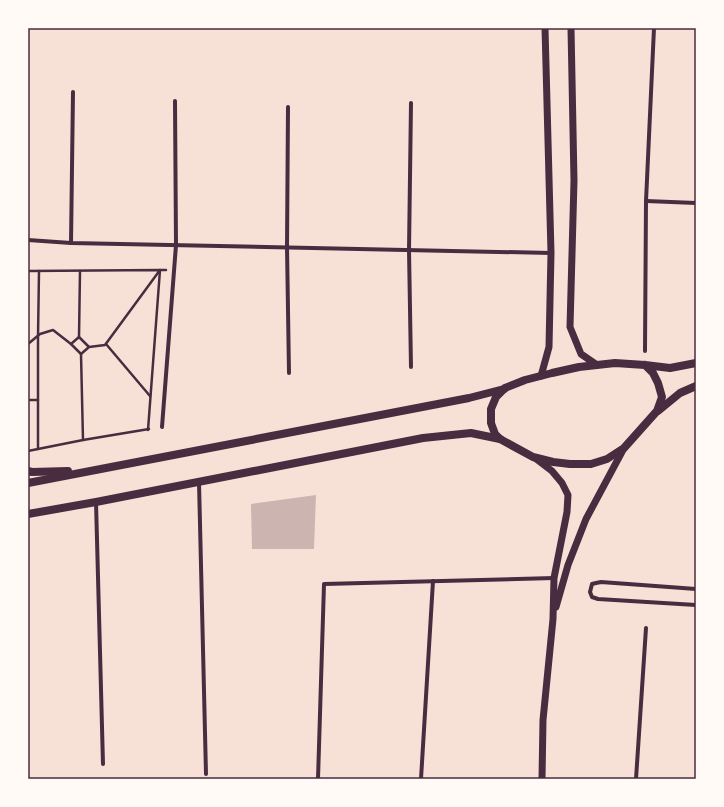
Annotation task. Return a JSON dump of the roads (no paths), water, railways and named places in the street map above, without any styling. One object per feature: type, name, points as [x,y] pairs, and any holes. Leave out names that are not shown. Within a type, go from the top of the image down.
[{"type":"main road","points":[[28,483],[469,398],[505,388],[524,380],[579,367],[615,363],[670,368],[692,363]]},
{"type":"main road","points":[[645,365],[654,373],[662,397],[657,411]]},
{"type":"main road","points":[[505,388],[496,397],[491,409],[491,423],[495,434],[500,439],[533,457],[553,462],[591,464],[607,460],[624,448],[657,411],[680,393],[696,386]]},
{"type":"main road","points":[[28,514],[423,438],[471,433],[500,439]]},
{"type":"main road","points":[[28,471],[90,471]]},
{"type":"main road","points":[[28,519],[48,511]]},
{"type":"street","points":[[541,376],[549,347],[551,253],[545,28]]},
{"type":"street","points":[[570,28],[574,181],[570,327],[581,354],[597,365]]},
{"type":"street","points":[[645,351],[646,201],[654,28]]},
{"type":"street","points":[[72,243],[73,92]]},
{"type":"street","points":[[162,427],[176,245],[175,101]]},
{"type":"street","points":[[411,103],[411,367]]},
{"type":"street","points":[[288,107],[287,247],[289,373]]},
{"type":"street","points":[[646,201],[696,203]]},
{"type":"street","points":[[28,240],[72,243],[551,253]]},
{"type":"street","points":[[692,363],[696,359]]},
{"type":"street","points":[[552,619],[568,565],[586,519],[624,448]]},
{"type":"street","points":[[533,457],[552,471],[562,483],[568,495],[567,512],[554,578],[543,720],[542,779]]},
{"type":"street","points":[[198,482],[206,774]]},
{"type":"street","points":[[96,502],[103,764]]},
{"type":"street","points":[[318,779],[324,584],[554,578]]},
{"type":"street","points":[[421,779],[433,581]]},
{"type":"street","points":[[696,589],[601,582],[592,584],[590,588],[592,597],[598,599],[696,605]]},
{"type":"street","points":[[636,779],[646,628]]}]
